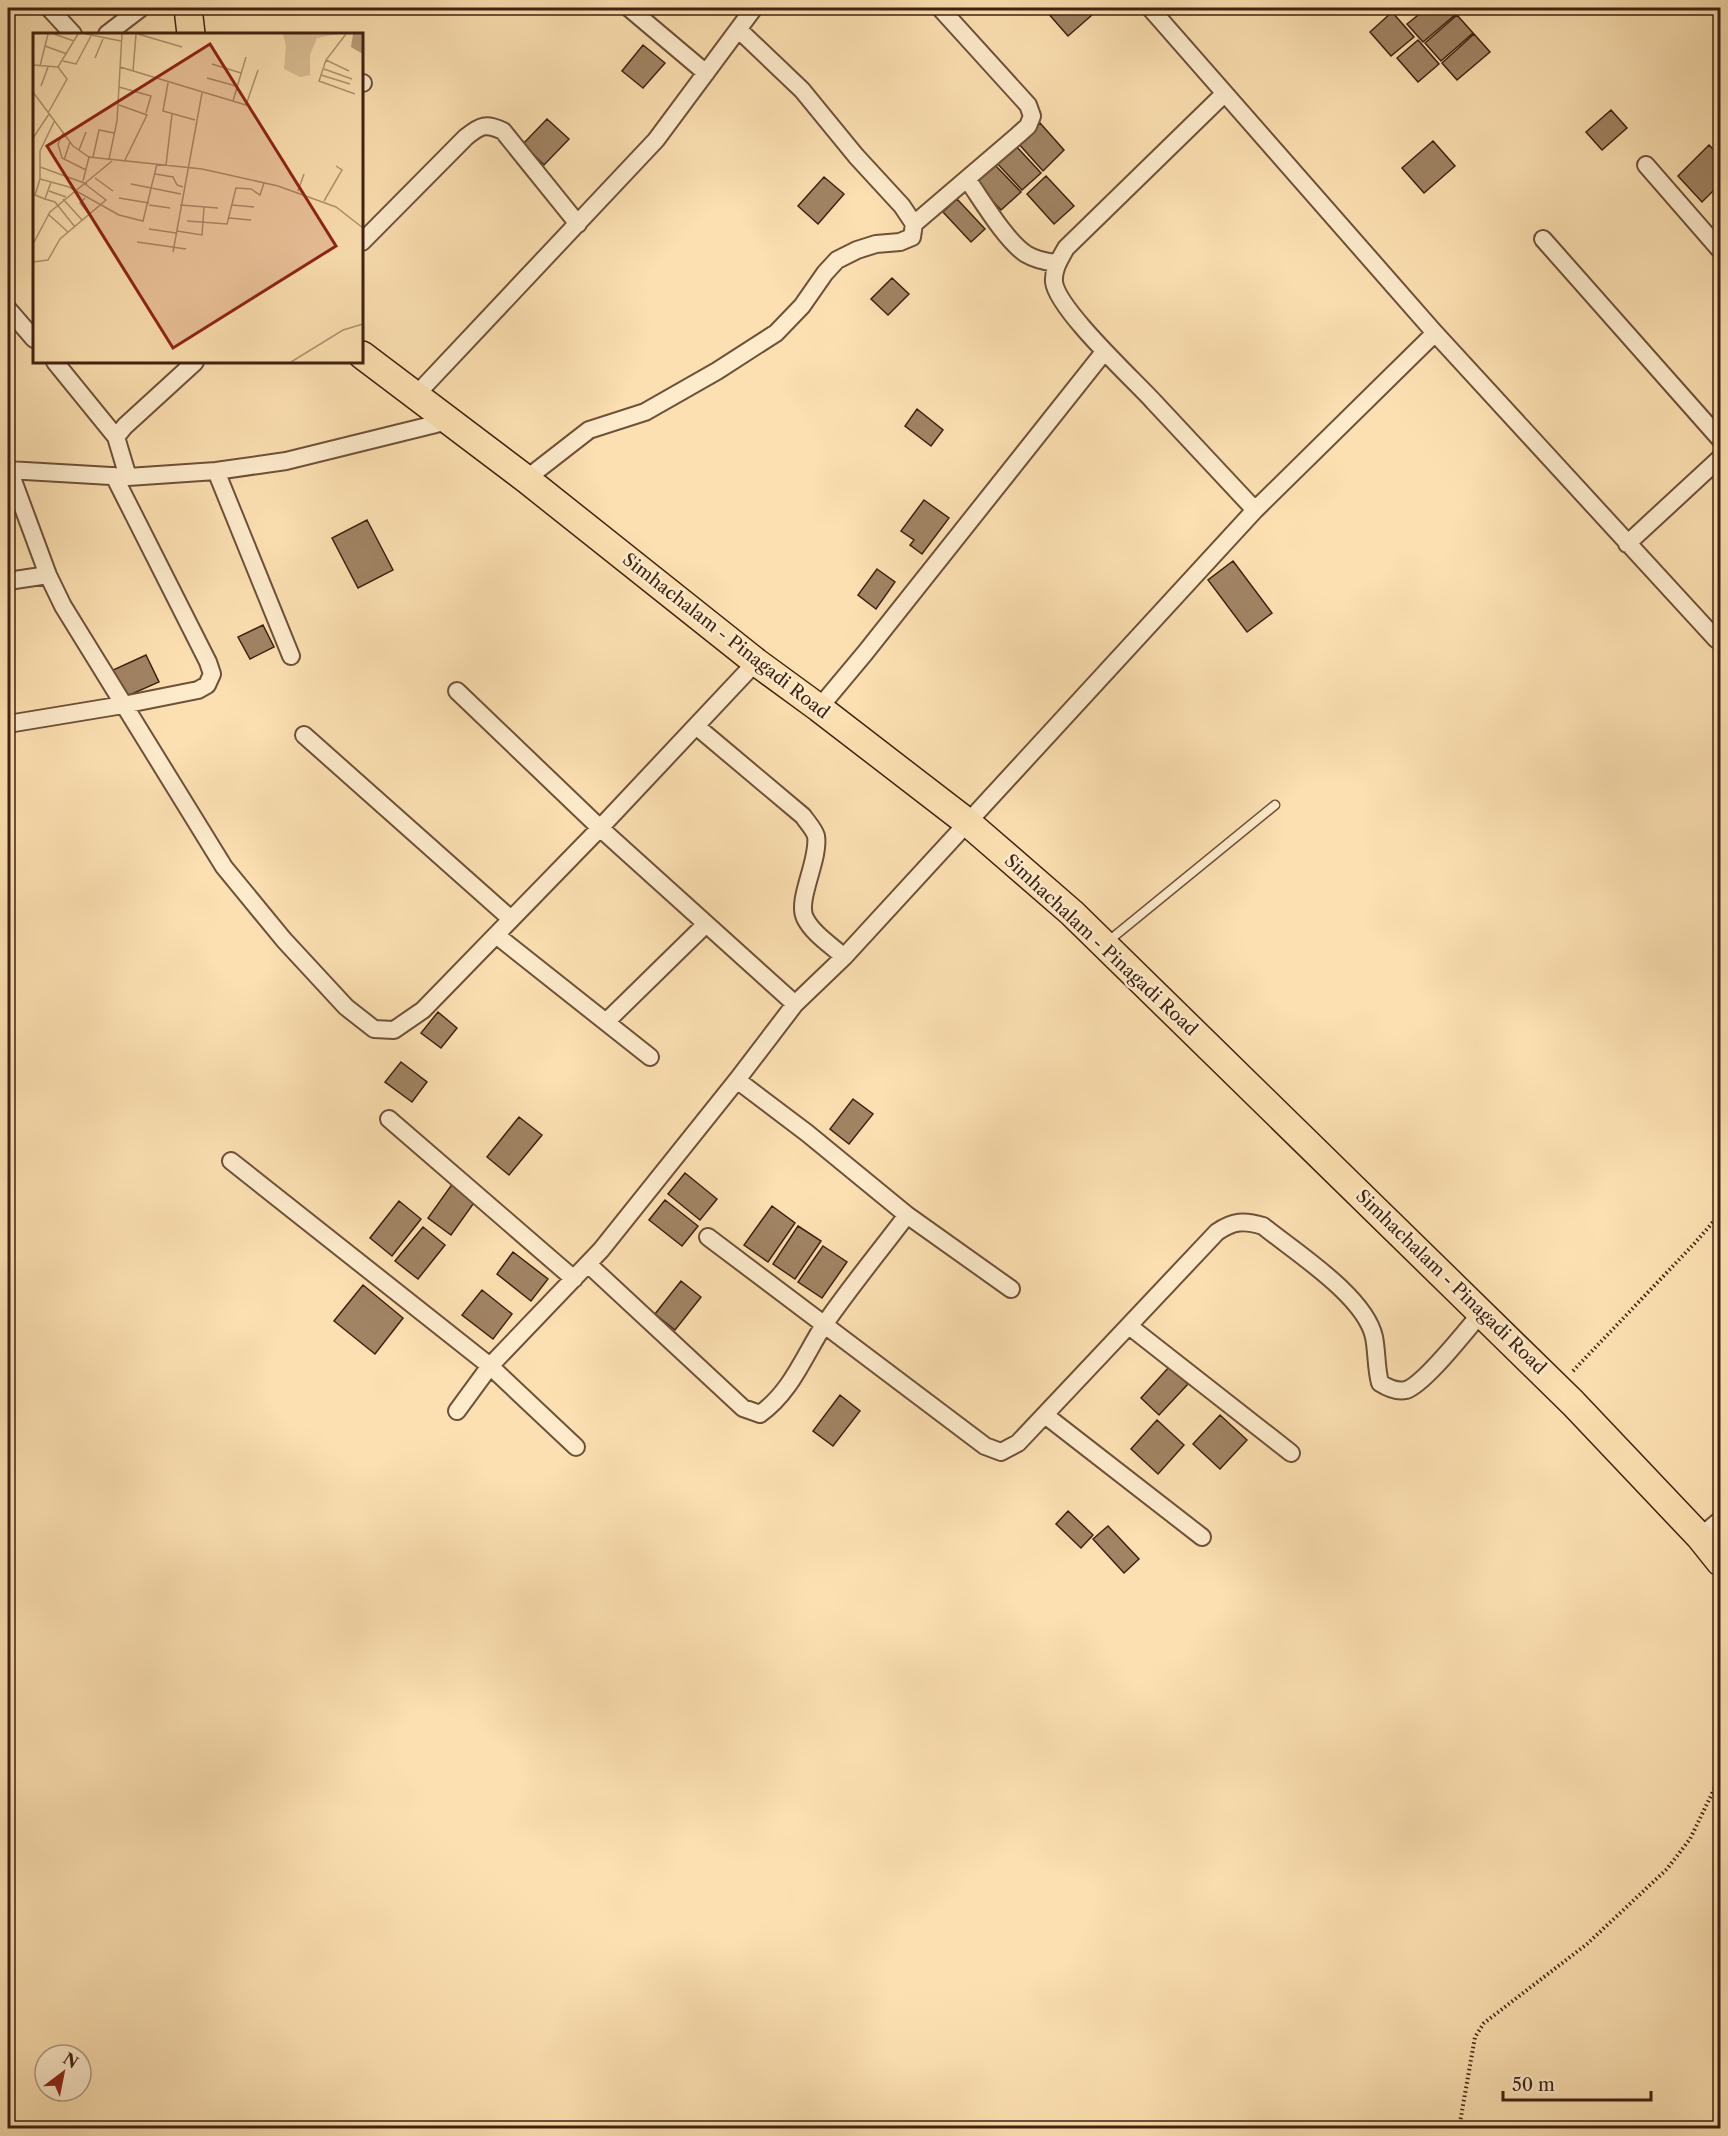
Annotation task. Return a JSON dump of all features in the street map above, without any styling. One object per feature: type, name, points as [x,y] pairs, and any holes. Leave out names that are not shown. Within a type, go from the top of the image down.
[{"type":"main road","points":[[188,8],[191,33]]},
{"type":"main road","name":"Simhachalam - Pinagadi Road","points":[[363,356],[526,479],[756,662],[967,822],[1072,913],[1558,1387],[1710,1529],[1720,1562]]},
{"type":"street","points":[[49,8],[72,33]]},
{"type":"street","points":[[108,33],[141,8]]},
{"type":"street","points":[[629,8],[706,73]]},
{"type":"street","points":[[415,396],[656,140],[754,8]]},
{"type":"street","points":[[526,479],[590,430],[645,412],[717,371],[776,333],[802,306],[837,260],[856,250],[876,244],[906,241],[912,237],[914,224],[1028,126],[1032,116],[1028,105],[940,8]]},
{"type":"street","points":[[1150,8],[1435,333],[1596,507],[1627,544],[1720,641]]},
{"type":"street","points":[[739,30],[802,90],[856,156],[902,206],[914,224]]},
{"type":"street","points":[[1224,94],[1066,248],[1057,263],[1054,284],[1064,302],[1104,352],[1152,399],[1255,510]]},
{"type":"street","points":[[363,241],[466,137],[478,127],[491,125],[503,131],[578,224]]},
{"type":"street","points":[[1646,165],[1720,250]]},
{"type":"street","points":[[967,180],[1012,242],[1025,254],[1041,261],[1057,263]]},
{"type":"street","points":[[1543,239],[1720,440]]},
{"type":"street","points":[[8,309],[33,338]]},
{"type":"street","points":[[457,1411],[490,1366],[588,1264],[737,1080],[795,1004],[844,957],[1255,510],[1435,333]]},
{"type":"street","points":[[819,708],[1104,352]]},
{"type":"street","points":[[8,724],[198,690],[207,685],[212,674],[121,476],[116,437],[57,363]]},
{"type":"street","points":[[116,437],[186,365]]},
{"type":"street","points":[[448,421],[286,461],[216,471],[121,476],[8,469],[48,574],[63,606],[224,867],[284,940],[346,1007],[374,1029],[393,1030],[423,1010],[600,828],[756,662]]},
{"type":"street","points":[[1627,544],[1720,459]]},
{"type":"street","points":[[216,471],[291,656]]},
{"type":"street","points":[[8,581],[48,574]]},
{"type":"street","points":[[457,691],[600,828],[795,1004]]},
{"type":"street","points":[[696,726],[803,816],[816,834],[816,856],[804,897],[803,915],[812,929],[844,957]]},
{"type":"street","points":[[304,735],[511,919]]},
{"type":"street","points":[[606,1022],[706,924]]},
{"type":"street","points":[[496,935],[650,1057]]},
{"type":"street","points":[[737,1080],[807,1133],[907,1215],[1011,1289]]},
{"type":"street","points":[[389,1119],[574,1279]]},
{"type":"street","points":[[231,1161],[490,1366],[576,1447]]},
{"type":"street","points":[[588,1264],[743,1408],[760,1414],[773,1405],[785,1391],[825,1325],[907,1215]]},
{"type":"street","points":[[708,1237],[985,1446],[1001,1452],[1018,1443],[1217,1232],[1239,1221],[1263,1226],[1339,1286],[1354,1302],[1367,1319],[1374,1337],[1380,1383],[1388,1389],[1405,1390],[1415,1386],[1444,1357],[1482,1312]]},
{"type":"street","points":[[1129,1326],[1291,1453]]},
{"type":"street","points":[[1045,1415],[1202,1536]]},
{"type":"lane","points":[[1105,944],[1275,805]]},
{"type":"path","points":[[1558,1387],[1720,1214]]},
{"type":"path","points":[[1459,2128],[1475,2037],[1484,2023],[1587,1944],[1667,1869],[1690,1839],[1720,1777]]},
{"type":"building","points":[[1052,8],[1100,8],[1068,36],[1047,12]]},
{"type":"building","points":[[1427,8],[1450,8],[1456,14],[1423,42],[1407,24]]},
{"type":"building","points":[[1392,12],[1414,37],[1391,56],[1370,32]]},
{"type":"building","points":[[1457,15],[1473,33],[1441,61],[1425,43]]},
{"type":"building","points":[[1474,34],[1490,52],[1457,80],[1442,63]]},
{"type":"building","points":[[1418,40],[1439,64],[1418,82],[1397,58]]},
{"type":"building","points":[[643,45],[665,63],[643,88],[622,71]]},
{"type":"building","points":[[1611,110],[1627,128],[1602,150],[1586,132]]},
{"type":"building","points":[[547,119],[569,139],[544,165],[523,144]]},
{"type":"building","points":[[1040,123],[1064,150],[1043,171],[1018,143]]},
{"type":"building","points":[[1433,141],[1455,166],[1424,193],[1402,168]]},
{"type":"building","points":[[1014,144],[1041,173],[1022,190],[995,161]]},
{"type":"building","points":[[1709,145],[1720,156],[1720,184],[1702,202],[1678,176]]},
{"type":"building","points":[[994,164],[1021,192],[1001,210],[975,182]]},
{"type":"building","points":[[1046,176],[1074,206],[1054,224],[1027,194]]},
{"type":"building","points":[[824,177],[844,194],[818,224],[798,206]]},
{"type":"building","points":[[957,199],[985,229],[971,242],[943,212]]},
{"type":"building","points":[[892,278],[909,294],[888,315],[871,299]]},
{"type":"building","points":[[917,409],[943,430],[931,446],[905,426]]},
{"type":"building","points":[[924,500],[949,518],[922,554],[910,545],[914,540],[901,531]]},
{"type":"building","points":[[367,520],[393,570],[358,588],[332,538]]},
{"type":"building","points":[[1233,561],[1272,613],[1247,632],[1208,580]]},
{"type":"building","points":[[877,569],[895,582],[876,609],[858,595]]},
{"type":"building","points":[[263,625],[274,647],[250,659],[238,637]]},
{"type":"building","points":[[146,655],[159,682],[125,697],[113,670]]},
{"type":"building","points":[[438,1012],[457,1028],[441,1048],[421,1033]]},
{"type":"building","points":[[401,1062],[427,1082],[412,1102],[385,1082]]},
{"type":"building","points":[[853,1099],[873,1114],[849,1144],[830,1129]]},
{"type":"building","points":[[519,1117],[542,1135],[509,1175],[487,1157]]},
{"type":"building","points":[[685,1173],[717,1199],[700,1220],[668,1194]]},
{"type":"building","points":[[453,1183],[476,1200],[451,1235],[428,1218]]},
{"type":"building","points":[[665,1200],[698,1226],[682,1246],[649,1220]]},
{"type":"building","points":[[399,1201],[421,1219],[392,1256],[370,1238]]},
{"type":"building","points":[[772,1206],[795,1223],[768,1262],[744,1245]]},
{"type":"building","points":[[798,1226],[821,1241],[795,1279],[773,1264]]},
{"type":"building","points":[[423,1227],[445,1245],[418,1279],[395,1261]]},
{"type":"building","points":[[823,1246],[847,1262],[822,1298],[798,1282]]},
{"type":"building","points":[[513,1252],[548,1279],[531,1301],[497,1274]]},
{"type":"building","points":[[681,1281],[701,1297],[675,1330],[655,1314]]},
{"type":"building","points":[[363,1285],[403,1318],[375,1354],[334,1321]]},
{"type":"building","points":[[482,1290],[512,1314],[493,1339],[462,1315]]},
{"type":"building","points":[[1169,1367],[1188,1384],[1159,1415],[1141,1398]]},
{"type":"building","points":[[840,1395],[860,1411],[833,1446],[813,1431]]},
{"type":"building","points":[[1220,1415],[1247,1440],[1220,1469],[1193,1444]]},
{"type":"building","points":[[1157,1420],[1184,1445],[1158,1474],[1131,1449]]},
{"type":"building","points":[[1068,1511],[1093,1535],[1081,1548],[1056,1524]]},
{"type":"building","points":[[1108,1526],[1139,1559],[1124,1573],[1093,1539]]}]
